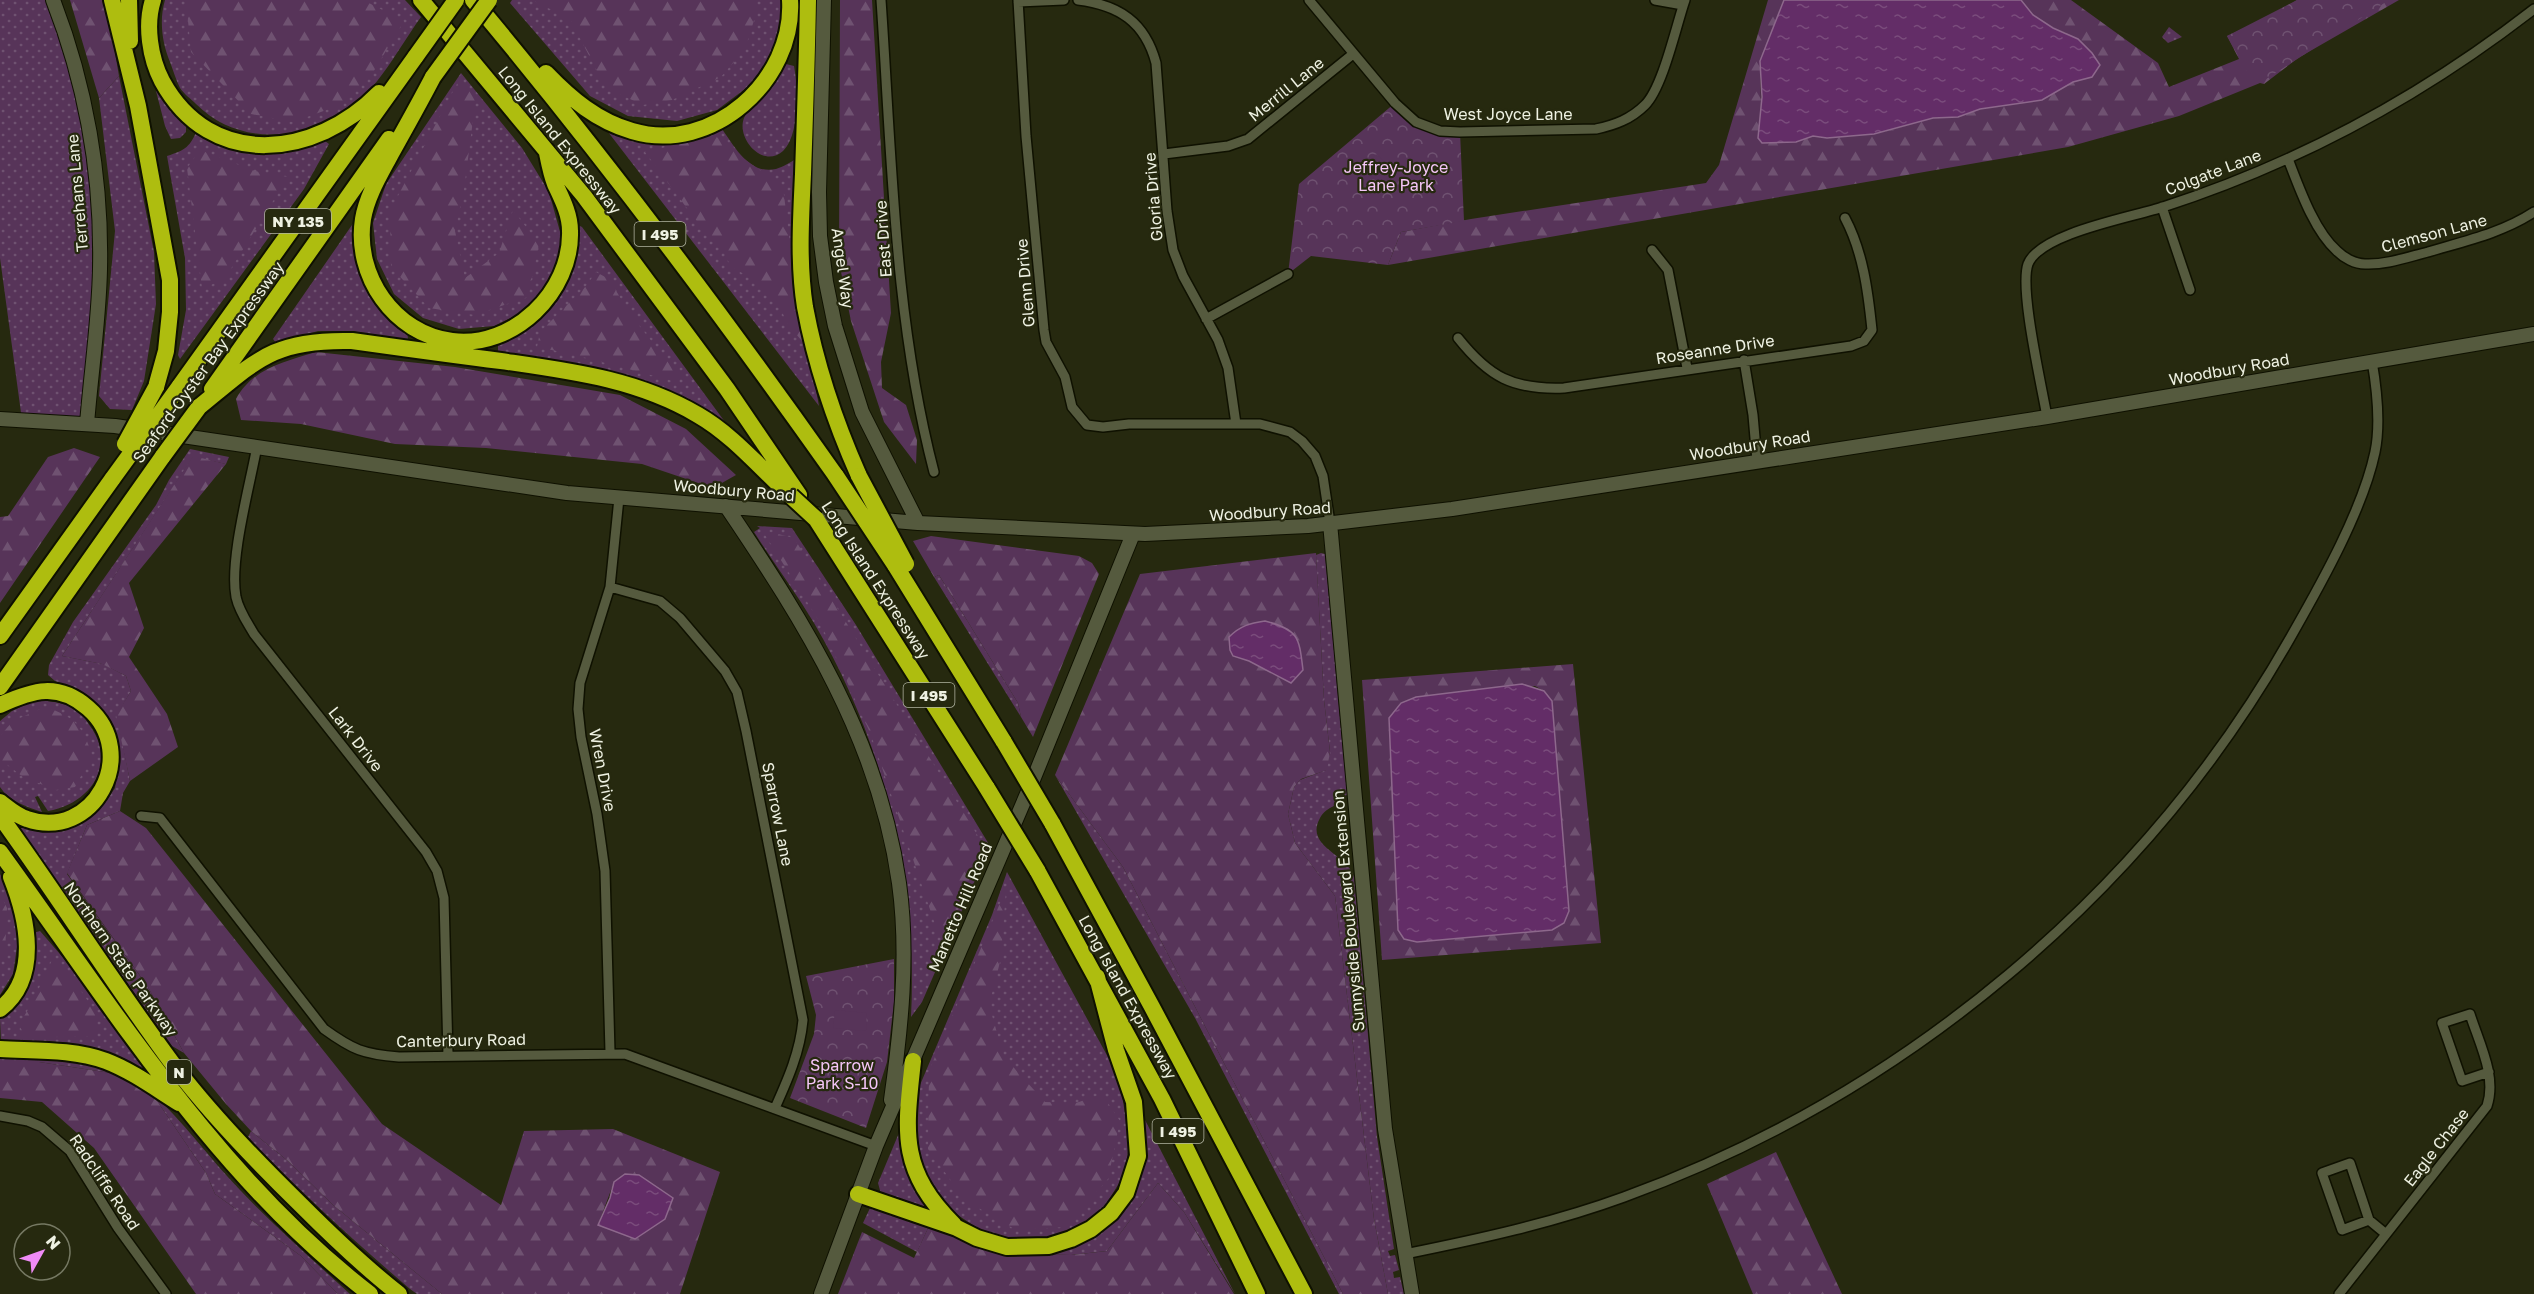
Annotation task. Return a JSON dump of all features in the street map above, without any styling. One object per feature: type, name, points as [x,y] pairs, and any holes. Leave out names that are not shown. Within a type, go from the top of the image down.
[{"type":"highway","points":[[112,0],[138,106]]},
{"type":"highway","points":[[0,636],[108,478],[156,387],[166,351],[170,280],[138,106],[131,56],[129,0]]},
{"type":"highway","points":[[153,0],[150,40],[156,70],[172,98],[193,121],[224,139],[255,147],[302,141],[342,124],[362,111],[416,56]]},
{"type":"highway","name":"Seaford-Oyster Bay Expressway","points":[[108,478],[179,387],[456,0]]},
{"type":"highway","points":[[474,0],[570,99],[601,119],[633,132],[666,136],[696,131],[721,120],[744,104],[767,80],[784,49],[791,14],[790,0]]},
{"type":"highway","name":"Long Island Expressway","points":[[474,0],[613,172],[758,366],[901,564],[909,585],[1052,823],[1305,1294]]},
{"type":"highway","name":"Seaford-Oyster Bay Expressway","points":[[0,687],[489,0]]},
{"type":"highway","points":[[808,0],[801,206],[801,256],[805,305],[820,372],[837,428],[901,564]]},
{"type":"highway","name":"Long Island Expressway","points":[[423,4],[545,147],[727,389],[845,562],[1037,870],[1162,1099],[1256,1292]]},
{"type":"highway","points":[[433,76],[372,190],[363,219],[363,254],[375,288],[394,314],[422,333],[452,341],[484,339],[514,328],[538,309],[551,294],[566,263],[570,230],[568,215],[554,182],[545,147]]},
{"type":"highway","points":[[199,407],[260,357],[289,345],[319,340],[352,341],[577,372],[615,380],[660,395],[699,416],[714,426],[816,519]]},
{"type":"highway","points":[[0,705],[38,691],[68,694],[78,700],[102,724],[111,748],[110,769],[104,788],[92,804],[69,818],[59,822],[36,822],[16,814],[0,802]]},
{"type":"highway","name":"Northern State Parkway","points":[[0,816],[126,1000],[177,1069],[231,1133],[276,1181],[333,1236],[399,1294]]},
{"type":"highway","points":[[0,853],[25,916],[27,935],[26,960],[21,978],[13,994],[0,1009]]},
{"type":"highway","name":"Northern State Parkway","points":[[0,853],[113,1010],[188,1109],[263,1195],[365,1291]]},
{"type":"highway","points":[[858,1194],[1007,1247],[1049,1246],[1091,1228],[1111,1213],[1126,1193],[1138,1156],[1134,1102],[1116,1050],[1097,977]]},
{"type":"highway","points":[[0,1049],[84,1055],[106,1061],[133,1074],[188,1109]]},
{"type":"highway","points":[[913,1061],[906,1121],[914,1168],[924,1189],[941,1212],[957,1228]]},
{"type":"main road","name":"Terrehans Lane","points":[[53,0],[72,54],[87,117],[99,213],[100,270],[87,424]]},
{"type":"main road","name":"Angel Way","points":[[824,0],[819,192],[820,236],[826,282],[838,337],[862,412],[918,523]]},
{"type":"main road","name":"Woodbury Road","points":[[0,419],[115,426],[515,486],[619,498],[918,523],[1133,534],[1265,529],[1330,523],[1552,495],[2047,417],[2534,334]]},
{"type":"main road","points":[[726,506],[810,634],[837,686],[863,747],[887,822],[899,884],[903,941],[901,1025],[888,1119]]},
{"type":"main road","name":"Sunnyside Boulevard Extension","points":[[1330,523],[1385,1129],[1412,1294]]},
{"type":"main road","name":"Manetto Hill Road","points":[[821,1294],[876,1146],[1033,780],[1133,534]]},
{"type":"street","name":"East Drive","points":[[881,0],[902,294],[920,419],[934,472]]},
{"type":"street","points":[[1018,1],[1064,0]]},
{"type":"street","name":"Gloria Drive","points":[[1078,0],[1100,3],[1120,11],[1136,24],[1146,38],[1156,63],[1167,211],[1173,250],[1183,276],[1218,340],[1228,368],[1236,424]]},
{"type":"street","name":"West Joyce Lane","points":[[1309,0],[1405,114],[1430,128],[1460,132],[1596,129],[1615,125],[1629,118],[1651,97],[1659,81],[1684,3]]},
{"type":"street","points":[[1655,0],[1684,3]]},
{"type":"street","name":"Glenn Drive","points":[[1018,1],[1026,136],[1044,330],[1046,342],[1065,377],[1072,407],[1087,425],[1103,427],[1129,424],[1236,424],[1275,427],[1290,432],[1302,441],[1315,456],[1323,476],[1330,523]]},
{"type":"street","name":"Colgate Lane","points":[[2047,417],[2028,307],[2028,264],[2043,247],[2076,231],[2162,207],[2239,180],[2332,139],[2420,89],[2491,42],[2534,9]]},
{"type":"street","name":"Merrill Lane","points":[[1164,154],[1228,146],[1248,139],[1353,54]]},
{"type":"street","name":"Clemson Lane","points":[[2288,159],[2326,239],[2350,260],[2363,264],[2382,263],[2486,235],[2508,227],[2534,212]]},
{"type":"street","points":[[2162,207],[2190,290]]},
{"type":"street","name":"Roseanne Drive","points":[[1458,338],[1489,371],[1511,383],[1528,387],[1564,388],[1687,368],[1851,346],[1864,341],[1872,330],[1861,258],[1854,235],[1845,218]]},
{"type":"street","points":[[1652,250],[1668,270],[1687,368]]},
{"type":"street","points":[[1206,319],[1288,274]]},
{"type":"street","points":[[1744,360],[1757,461]]},
{"type":"street","points":[[1405,1254],[1500,1235],[1575,1213],[1652,1186],[1739,1148],[1812,1110],[1907,1052],[1978,999],[2054,935],[2128,859],[2190,788],[2256,694],[2303,616],[2348,526],[2373,460],[2378,425],[2372,361]]},
{"type":"street","name":"Lark Drive","points":[[257,446],[236,566],[236,596],[242,614],[254,634],[426,852],[437,871],[444,898],[448,1055]]},
{"type":"street","name":"Wren Drive","points":[[609,1052],[605,872],[578,709],[580,683],[610,587],[619,498]]},
{"type":"street","name":"Sparrow Lane","points":[[610,587],[660,601],[703,643],[725,671],[736,692],[747,731],[803,1020],[802,1039],[794,1066],[775,1108]]},
{"type":"street","name":"Canterbury Road","points":[[141,816],[160,818],[324,1029],[347,1046],[367,1054],[399,1057],[609,1052],[639,1057],[876,1146]]},
{"type":"street","name":"Eagle Chase","points":[[2339,1294],[2487,1106],[2491,1093],[2489,1072],[2470,1014],[2442,1023],[2462,1081],[2489,1072]]},
{"type":"street","name":"Radcliffe Road","points":[[0,1116],[42,1126],[70,1151],[118,1228],[166,1294]]},
{"type":"street","points":[[2370,1220],[2342,1230],[2322,1173],[2350,1163],[2370,1220],[2386,1234]]},
{"type":"green space","points":[[0,0],[48,0],[84,117],[92,201],[92,353],[87,424],[22,420],[0,258]]},
{"type":"green space","points":[[70,0],[106,0],[119,76],[99,98]]},
{"type":"green space","points":[[165,0],[405,0],[421,17],[371,88],[347,111],[332,120],[297,132],[261,134],[243,131],[211,116],[180,88],[163,39],[162,15]]},
{"type":"green space","points":[[186,0],[363,0],[404,21],[372,74],[343,104],[293,122],[251,114],[191,52]]},
{"type":"green space","points":[[512,0],[784,0],[780,40],[753,83],[717,110],[677,121],[628,116],[590,96],[510,3]]},
{"type":"green space","points":[[532,0],[757,0],[756,14],[745,49],[721,77],[672,100],[643,105],[606,88],[570,19]]},
{"type":"green space","points":[[840,0],[872,0],[891,313],[881,362],[882,388],[906,405],[917,440],[916,464],[884,422],[851,321],[839,262]]},
{"type":"green space","points":[[1768,0],[1784,0],[1760,61],[1762,143],[1796,142],[1812,136],[1827,138],[1883,132],[1933,118],[1958,117],[1980,109],[2042,100],[2073,82],[2092,77],[2095,71],[2066,33],[2053,28],[2033,15],[2021,0],[2071,0],[2158,63],[2169,87],[2239,59],[2227,36],[2279,12],[2297,0],[2399,0],[2298,58],[2264,84],[2260,83],[2179,116],[2068,147],[1388,265],[1401,232],[1706,183],[1719,165]]},
{"type":"green space","points":[[2297,0],[2389,0],[2260,83],[2247,72],[2227,36]]},
{"type":"green space","points":[[2169,27],[2182,37],[2168,43],[2162,37]]},
{"type":"green space","points":[[786,64],[794,66],[797,98],[795,123],[789,144],[775,156],[767,156],[753,149],[748,142],[744,135],[744,118],[768,91]]},
{"type":"green space","points":[[461,73],[522,148],[549,192],[562,239],[553,278],[527,310],[494,326],[459,329],[423,318],[394,294],[377,259],[373,223],[386,184]]},
{"type":"green space","points":[[119,76],[154,252],[156,304],[144,381],[132,410],[110,409],[99,396],[115,231],[99,98]]},
{"type":"green space","points":[[459,80],[476,97],[464,189],[455,231],[465,278],[499,253],[513,210],[539,244],[528,297],[475,315],[429,308],[391,267],[390,211]]},
{"type":"green space","points":[[165,90],[186,122],[186,132],[180,138],[171,139],[165,126],[156,91]]},
{"type":"green space","name":"Jeffrey-Joyce Lane Park","points":[[1395,103],[1416,122],[1460,132],[1464,221],[1401,232],[1388,265],[1311,256],[1288,274],[1299,184]]},
{"type":"green space","points":[[715,127],[722,129],[744,158],[758,168],[776,169],[797,158],[804,329],[819,406],[605,128],[636,137]]},
{"type":"green space","points":[[198,128],[268,153],[300,150],[325,141],[329,144],[304,189],[180,359],[178,355],[186,310],[185,258],[167,156],[187,147]]},
{"type":"green space","points":[[713,136],[725,140],[739,155],[783,187],[802,341],[789,326],[777,302],[757,281],[731,267],[721,246],[695,219],[645,152]]},
{"type":"green space","points":[[200,150],[255,171],[288,177],[224,280],[202,288],[187,168]]},
{"type":"green space","points":[[1376,154],[1400,176],[1387,190],[1363,168]]},
{"type":"green space","points":[[361,212],[360,257],[407,328],[408,340],[352,331],[318,331],[276,343],[273,339]]},
{"type":"green space","points":[[578,225],[582,227],[725,422],[722,424],[682,399],[638,379],[586,366],[498,354],[498,341],[545,313],[562,293],[574,267]]},
{"type":"green space","points":[[596,272],[609,279],[630,314],[680,377],[673,381],[537,347],[540,332],[586,286]]},
{"type":"green space","points":[[316,352],[455,367],[620,395],[686,429],[736,475],[713,488],[642,464],[486,448],[395,444],[301,424],[241,420],[236,399],[251,380],[270,368]]},
{"type":"green space","points":[[74,448],[100,457],[0,603],[0,517],[8,516],[48,457]]},
{"type":"green space","points":[[190,449],[229,457],[226,464],[193,457],[62,656],[103,664],[126,676],[131,691],[117,715],[130,781],[123,793],[120,811],[87,825],[67,874],[148,987],[184,1053],[172,1046],[25,839],[14,819],[50,832],[76,826],[104,804],[115,788],[120,752],[108,717],[86,694],[55,681],[48,675],[49,665],[73,622],[156,505],[169,480]]},
{"type":"green space","points":[[193,456],[226,464],[129,583],[144,628],[129,657],[167,714],[178,747],[130,781],[116,715],[131,691],[126,676],[102,664],[62,656]]},
{"type":"green space","points":[[757,526],[792,528],[856,625],[990,846],[922,1002],[911,1017],[912,966],[909,914],[902,864],[877,764],[860,716],[839,668],[814,623],[754,532],[760,528]]},
{"type":"green space","points":[[762,530],[794,538],[986,849],[939,936],[871,735],[821,624]]},
{"type":"green space","points":[[931,536],[1079,556],[1092,563],[1099,574],[1033,737],[1021,717],[1018,703],[939,575],[934,577],[913,541]]},
{"type":"green space","points":[[1316,553],[1324,700],[1330,752],[1327,770],[1301,779],[1294,787],[1288,814],[1295,843],[1335,896],[1374,1219],[1388,1294],[1343,1294],[1123,867],[1055,775],[1140,574]]},
{"type":"green space","points":[[1325,554],[1347,794],[1323,814],[1317,828],[1322,843],[1344,862],[1354,877],[1377,1137],[1394,1249],[1388,1251],[1390,1256],[1395,1255],[1399,1270],[1393,1272],[1394,1278],[1400,1277],[1404,1294],[1388,1294],[1374,1219],[1335,896],[1295,843],[1288,814],[1294,787],[1300,780],[1326,770],[1330,752],[1324,700],[1316,555]]},
{"type":"green space","points":[[939,575],[1018,703],[1021,717],[934,577]]},
{"type":"green space","points":[[1573,664],[1601,943],[1382,960],[1362,680]],"holes":[[[1535,686],[1544,691],[1552,701],[1569,911],[1564,923],[1552,930],[1417,942],[1404,939],[1398,930],[1389,718],[1401,703]]]},
{"type":"green space","points":[[35,700],[61,703],[80,712],[98,740],[101,754],[100,768],[87,791],[63,807],[48,811],[38,796],[35,797],[42,812],[13,800],[0,787],[0,721],[12,711]]},
{"type":"green space","points":[[45,707],[71,719],[81,730],[89,746],[92,756],[75,787],[56,790],[23,777],[0,759],[0,736],[13,721]]},
{"type":"green space","points":[[1055,775],[1123,867],[1343,1294],[1339,1294],[1195,1018]]},
{"type":"green space","points":[[120,811],[146,828],[382,1124],[501,1205],[524,1131],[613,1129],[720,1172],[680,1294],[442,1294],[333,1205],[288,1161],[251,1131],[184,1053],[148,987],[67,873],[87,825]],"holes":[[[639,1175],[673,1198],[665,1219],[598,1225],[614,1182]]]},
{"type":"green space","points":[[1007,872],[1109,1059],[1121,1089],[1129,1138],[1126,1172],[1103,1209],[1067,1234],[1026,1240],[986,1234],[946,1207],[922,1171],[911,1128],[920,1085],[992,915]]},
{"type":"green space","points":[[0,874],[12,896],[22,939],[18,940],[13,974],[0,995]]},
{"type":"green space","points":[[1006,889],[1001,958],[989,1005],[1004,1057],[1045,1102],[1076,1103],[1102,1094],[1120,1121],[1108,1179],[1066,1227],[1016,1230],[965,1200],[928,1149],[929,1071]]},
{"type":"green space","points":[[0,894],[7,908],[5,954],[0,962]]},
{"type":"green space","points":[[40,931],[79,976],[147,1068],[142,1072],[106,1056],[74,1047],[40,1042],[1,1041],[0,1019],[18,999],[29,981],[34,960],[33,933]]},
{"type":"green space","name":"Sparrow Park S-10","points":[[894,959],[894,1002],[887,1062],[866,1128],[790,1098],[814,1034],[816,1015],[806,976]]},
{"type":"green space","points":[[52,960],[78,987],[98,1017],[94,1036],[26,1038],[19,1025]]},
{"type":"green space","points":[[835,1010],[867,1013],[866,1031],[833,1028]]},
{"type":"green space","points":[[0,1056],[81,1059],[124,1075],[39,1062],[0,1062]]},
{"type":"green space","points":[[0,1062],[39,1062],[124,1075],[151,1092],[206,1173],[215,1194],[301,1256],[338,1294],[196,1294],[94,1148],[42,1102],[0,1098]]},
{"type":"green space","points":[[151,1092],[253,1204],[350,1294],[338,1294],[301,1256],[215,1194],[206,1173]]},
{"type":"green space","points":[[1145,1120],[1235,1294],[1184,1212],[1158,1183],[1107,1251],[1071,1255],[1030,1254],[1119,1214],[1137,1187],[1146,1157]]},
{"type":"green space","points":[[904,1121],[928,1207],[924,1211],[881,1194],[878,1183]]},
{"type":"green space","points":[[251,1131],[288,1161],[333,1205],[442,1294],[417,1294],[410,1289],[287,1177],[248,1137]]},
{"type":"green space","points":[[1776,1152],[1842,1294],[1753,1294],[1707,1184]]},
{"type":"green space","points":[[1158,1183],[1184,1212],[1234,1294],[838,1294],[862,1232],[914,1258],[929,1226],[1003,1253],[1071,1255],[1107,1251]]},
{"type":"green space","points":[[876,1207],[929,1226],[917,1252],[863,1223],[870,1208]]},
{"type":"water","points":[[1784,0],[2021,0],[2033,15],[2053,28],[2078,39],[2100,65],[2092,77],[2073,82],[2042,100],[1980,109],[1958,117],[1933,118],[1874,134],[1827,138],[1813,136],[1796,142],[1762,143],[1758,138],[1762,97],[1760,61]]},
{"type":"water","points":[[1265,621],[1285,628],[1295,636],[1298,642],[1303,670],[1291,683],[1249,661],[1233,656],[1230,650],[1229,637],[1233,633],[1246,626]]},
{"type":"water","points":[[1522,684],[1544,691],[1552,701],[1569,911],[1564,923],[1552,930],[1417,942],[1404,939],[1398,930],[1389,718],[1401,703],[1416,697]]},
{"type":"water","points":[[625,1174],[639,1175],[673,1198],[665,1219],[635,1239],[598,1225],[610,1198],[614,1182]]}]
